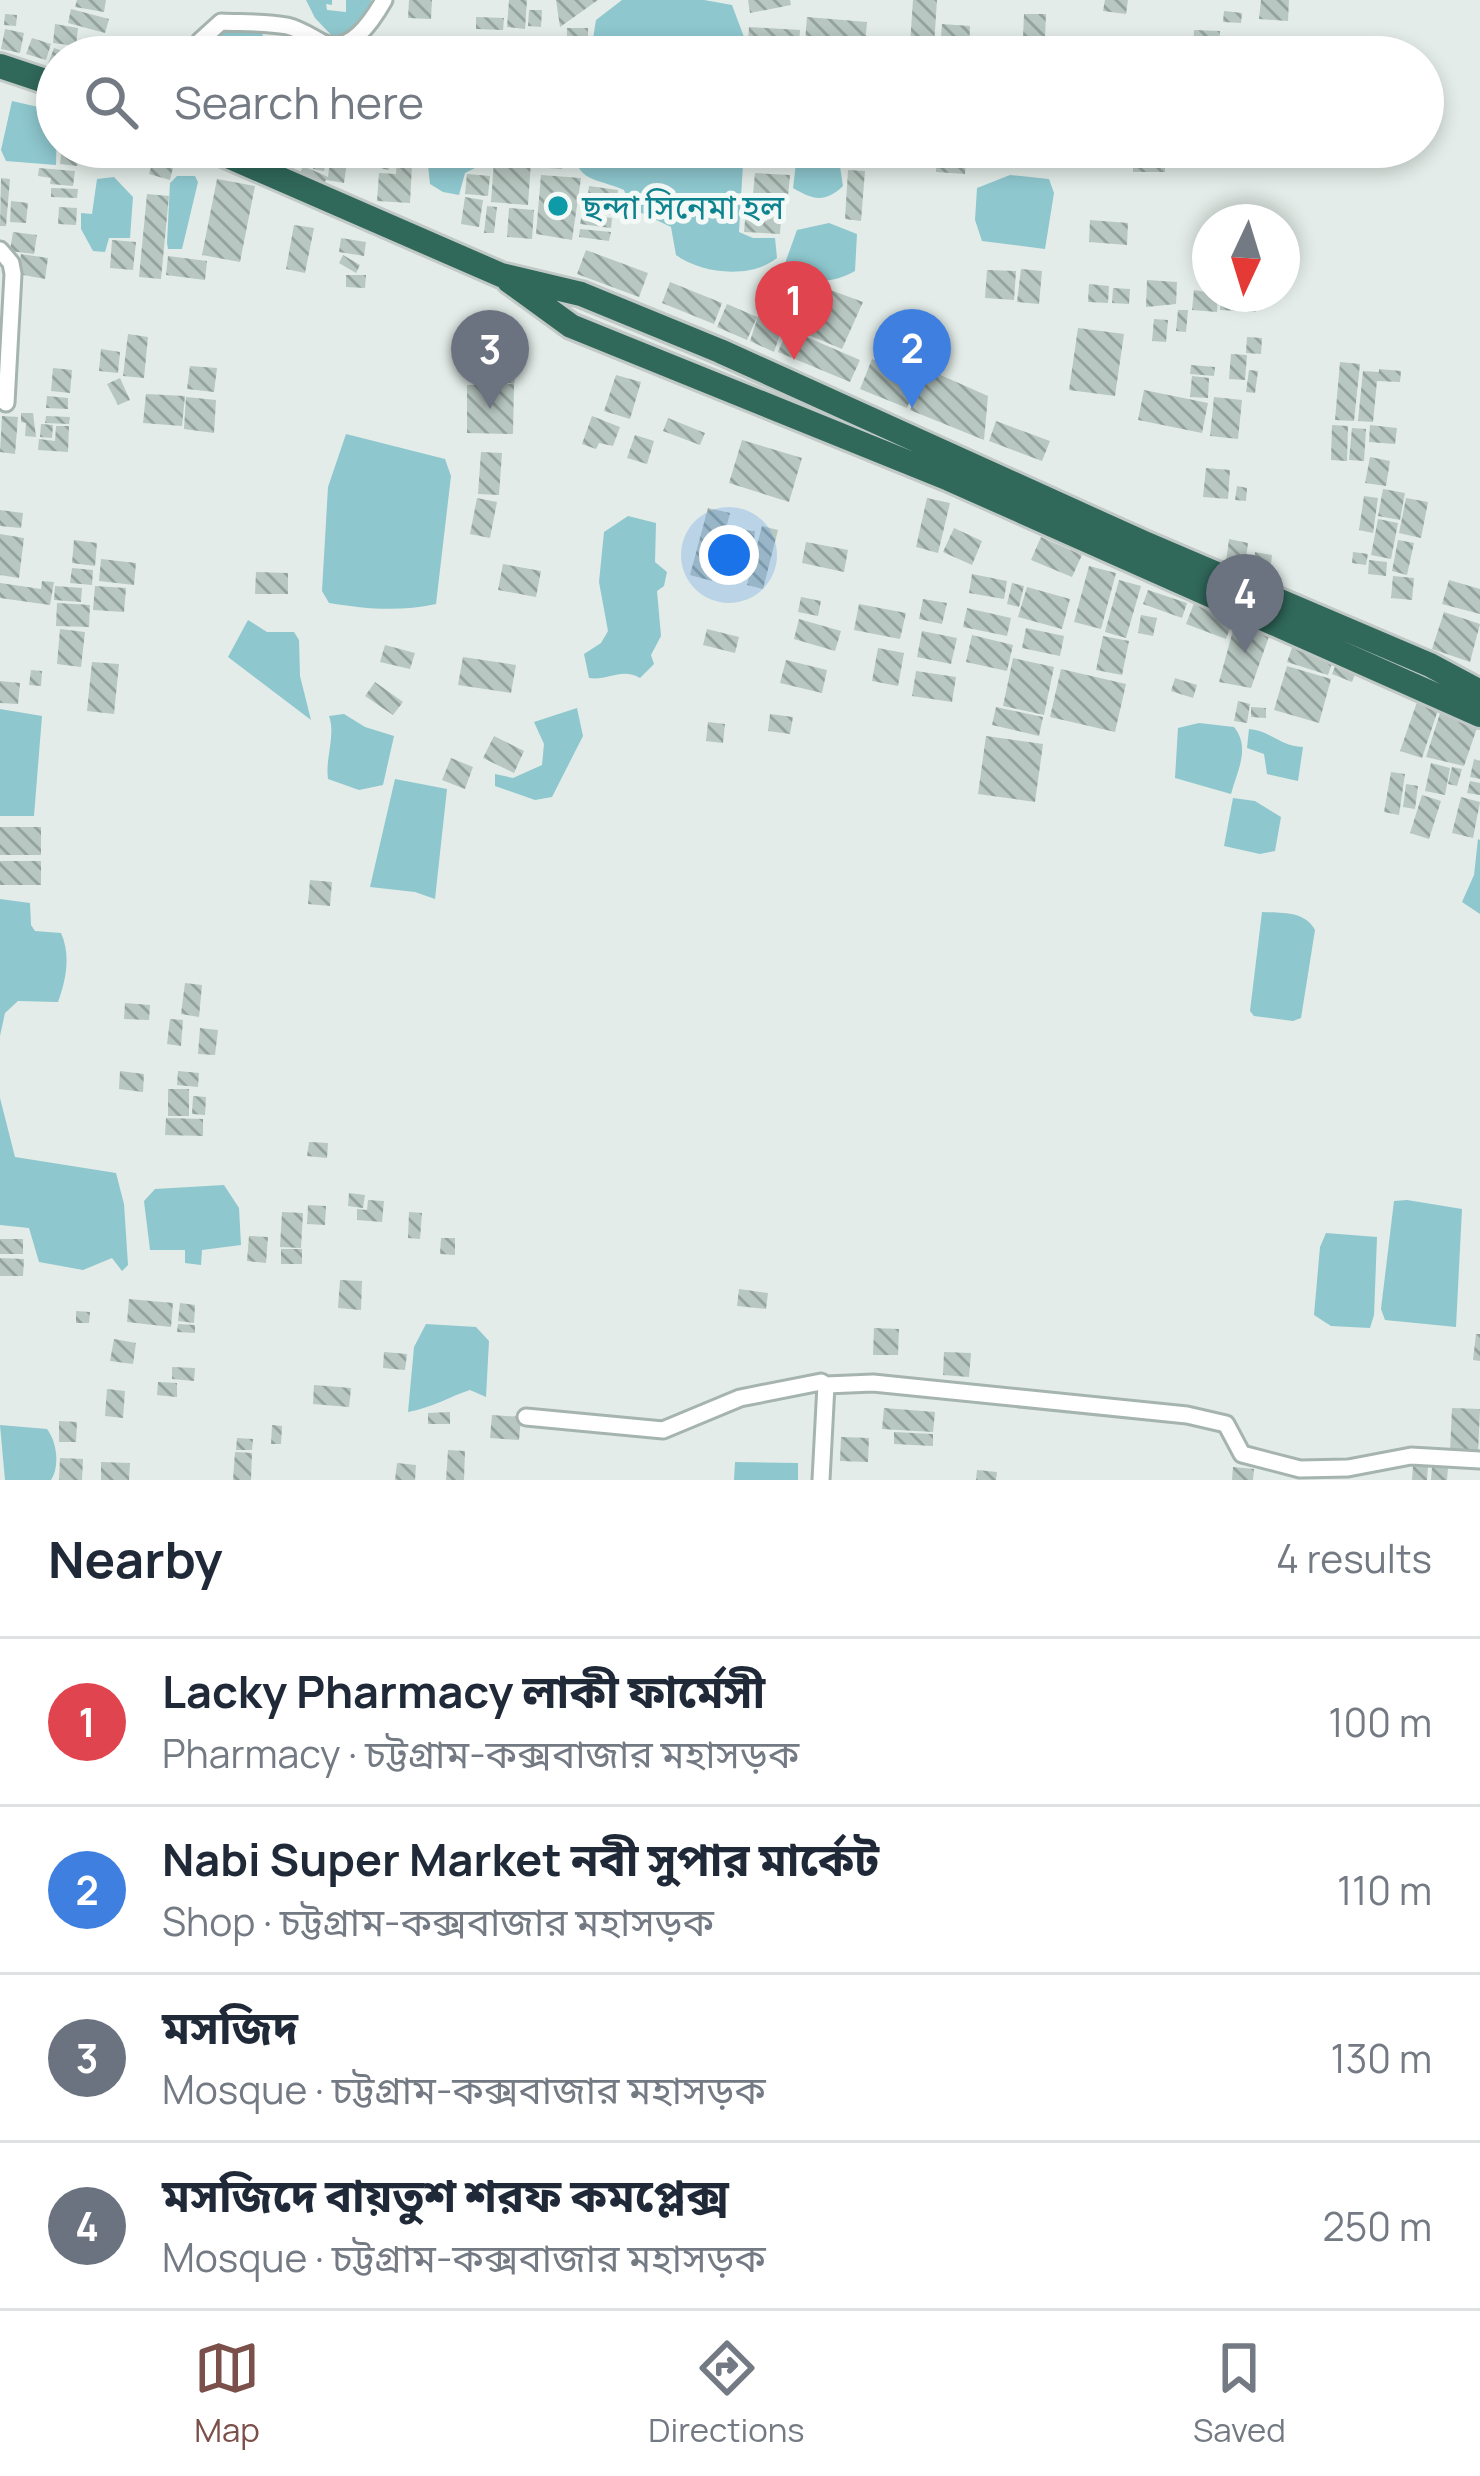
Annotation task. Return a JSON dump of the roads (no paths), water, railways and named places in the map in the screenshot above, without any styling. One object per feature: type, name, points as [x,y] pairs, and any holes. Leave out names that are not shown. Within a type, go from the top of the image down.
[{"type":"highway","points":[[0,67],[36,78]]},
{"type":"highway","points":[[256,168],[501,274],[580,294],[720,351],[1144,543],[1430,665],[1480,692]]},
{"type":"highway","points":[[501,274],[571,326],[949,479],[1480,715]]},
{"type":"street","points":[[356,36],[369,26],[384,0]]},
{"type":"street","points":[[206,36],[221,22],[287,26],[313,36]]},
{"type":"street","points":[[0,250],[14,274],[6,403]]},
{"type":"street","points":[[526,1417],[663,1430],[740,1398],[821,1382],[873,1383],[1187,1415],[1226,1424],[1242,1454],[1300,1468],[1348,1468],[1411,1456],[1480,1460]]},
{"type":"street","points":[[821,1480],[826,1385]]},
{"type":"water","points":[[306,0],[332,0],[327,10],[346,12],[346,0],[371,0],[370,13],[345,36],[332,36]]},
{"type":"water","points":[[622,0],[704,0],[732,5],[744,36],[593,36],[596,20]]},
{"type":"water","points":[[232,28],[262,31],[263,36],[216,36]]},
{"type":"water","points":[[12,101],[36,106],[36,163],[6,161],[1,150]]},
{"type":"water","points":[[428,168],[475,168],[465,173],[459,195],[430,184]]},
{"type":"water","points":[[579,168],[743,168],[739,232],[753,238],[775,238],[777,258],[754,269],[726,272],[687,261],[676,255],[671,227],[631,208],[624,190]]},
{"type":"water","points":[[795,168],[840,168],[843,186],[830,195],[819,198],[793,188]]},
{"type":"water","points":[[1010,175],[1049,179],[1054,193],[1045,249],[982,241],[975,220],[977,188]]},
{"type":"water","points":[[177,176],[195,176],[198,182],[182,249],[168,249],[170,183]]},
{"type":"water","points":[[114,177],[133,197],[130,238],[109,238],[105,252],[93,251],[81,229],[81,213],[92,214],[97,179]]},
{"type":"water","points":[[829,223],[857,234],[855,271],[819,280],[784,266],[797,230]]},
{"type":"water","points":[[346,434],[445,459],[451,476],[436,604],[356,607],[329,603],[322,591],[328,487]]},
{"type":"water","points":[[628,516],[656,523],[655,562],[667,572],[664,586],[657,591],[661,636],[651,655],[654,664],[640,678],[627,674],[589,678],[584,654],[601,643],[608,631],[599,582],[604,532]]},
{"type":"water","points":[[248,620],[267,632],[294,632],[311,720],[228,657]]},
{"type":"water","points":[[577,708],[583,736],[552,797],[535,800],[495,786],[495,774],[513,778],[542,765],[544,744],[534,722]]},
{"type":"water","points":[[0,709],[42,716],[34,816],[0,816]]},
{"type":"water","points":[[344,714],[394,736],[383,785],[359,790],[328,779],[329,716]]},
{"type":"water","points":[[1199,723],[1234,727],[1239,735],[1241,760],[1231,794],[1175,778],[1178,728]]},
{"type":"water","points":[[1249,729],[1303,747],[1298,781],[1267,774],[1264,754],[1247,748]]},
{"type":"water","points":[[395,779],[447,789],[435,899],[370,887]]},
{"type":"water","points":[[1233,798],[1255,801],[1281,817],[1275,851],[1260,854],[1224,846]]},
{"type":"water","points":[[1478,839],[1480,914],[1462,902],[1474,875]]},
{"type":"water","points":[[0,899],[30,903],[31,925],[35,931],[61,933],[67,959],[58,1002],[18,1001],[5,1013],[0,1036]]},
{"type":"water","points":[[1262,912],[1299,916],[1315,930],[1301,1018],[1293,1021],[1254,1016],[1250,1011]]},
{"type":"water","points":[[0,1098],[15,1157],[116,1173],[124,1204],[128,1265],[122,1271],[112,1258],[83,1270],[39,1262],[29,1228],[0,1225]]},
{"type":"water","points":[[224,1185],[239,1208],[241,1245],[202,1250],[201,1265],[185,1263],[185,1250],[150,1250],[144,1201],[155,1189]]},
{"type":"water","points":[[1394,1201],[1462,1209],[1456,1327],[1385,1320],[1381,1309]]},
{"type":"water","points":[[1326,1233],[1377,1237],[1370,1328],[1331,1326],[1314,1315],[1320,1247]]},
{"type":"water","points":[[426,1324],[476,1327],[489,1341],[486,1397],[470,1390],[408,1412],[414,1347]]},
{"type":"water","points":[[0,1425],[47,1429],[56,1454],[51,1480],[5,1480]]},
{"type":"water","points":[[735,1462],[798,1463],[798,1480],[734,1480]]},
{"type":"place","name":"ছন্দা সিনেমা হল","points":[[558,206]]},
{"type":"place","name":"Lacky Pharmacy লাকী ফার্মেসী","points":[[794,360]]},
{"type":"place","name":"Nabi Super Market নবী সুপার মার্কেট","points":[[912,408]]},
{"type":"place","name":"মসজিদ","points":[[490,409]]},
{"type":"place","name":"মসজিদে বায়তুশ শরফ কমপ্লেক্স","points":[[1245,653]]}]
